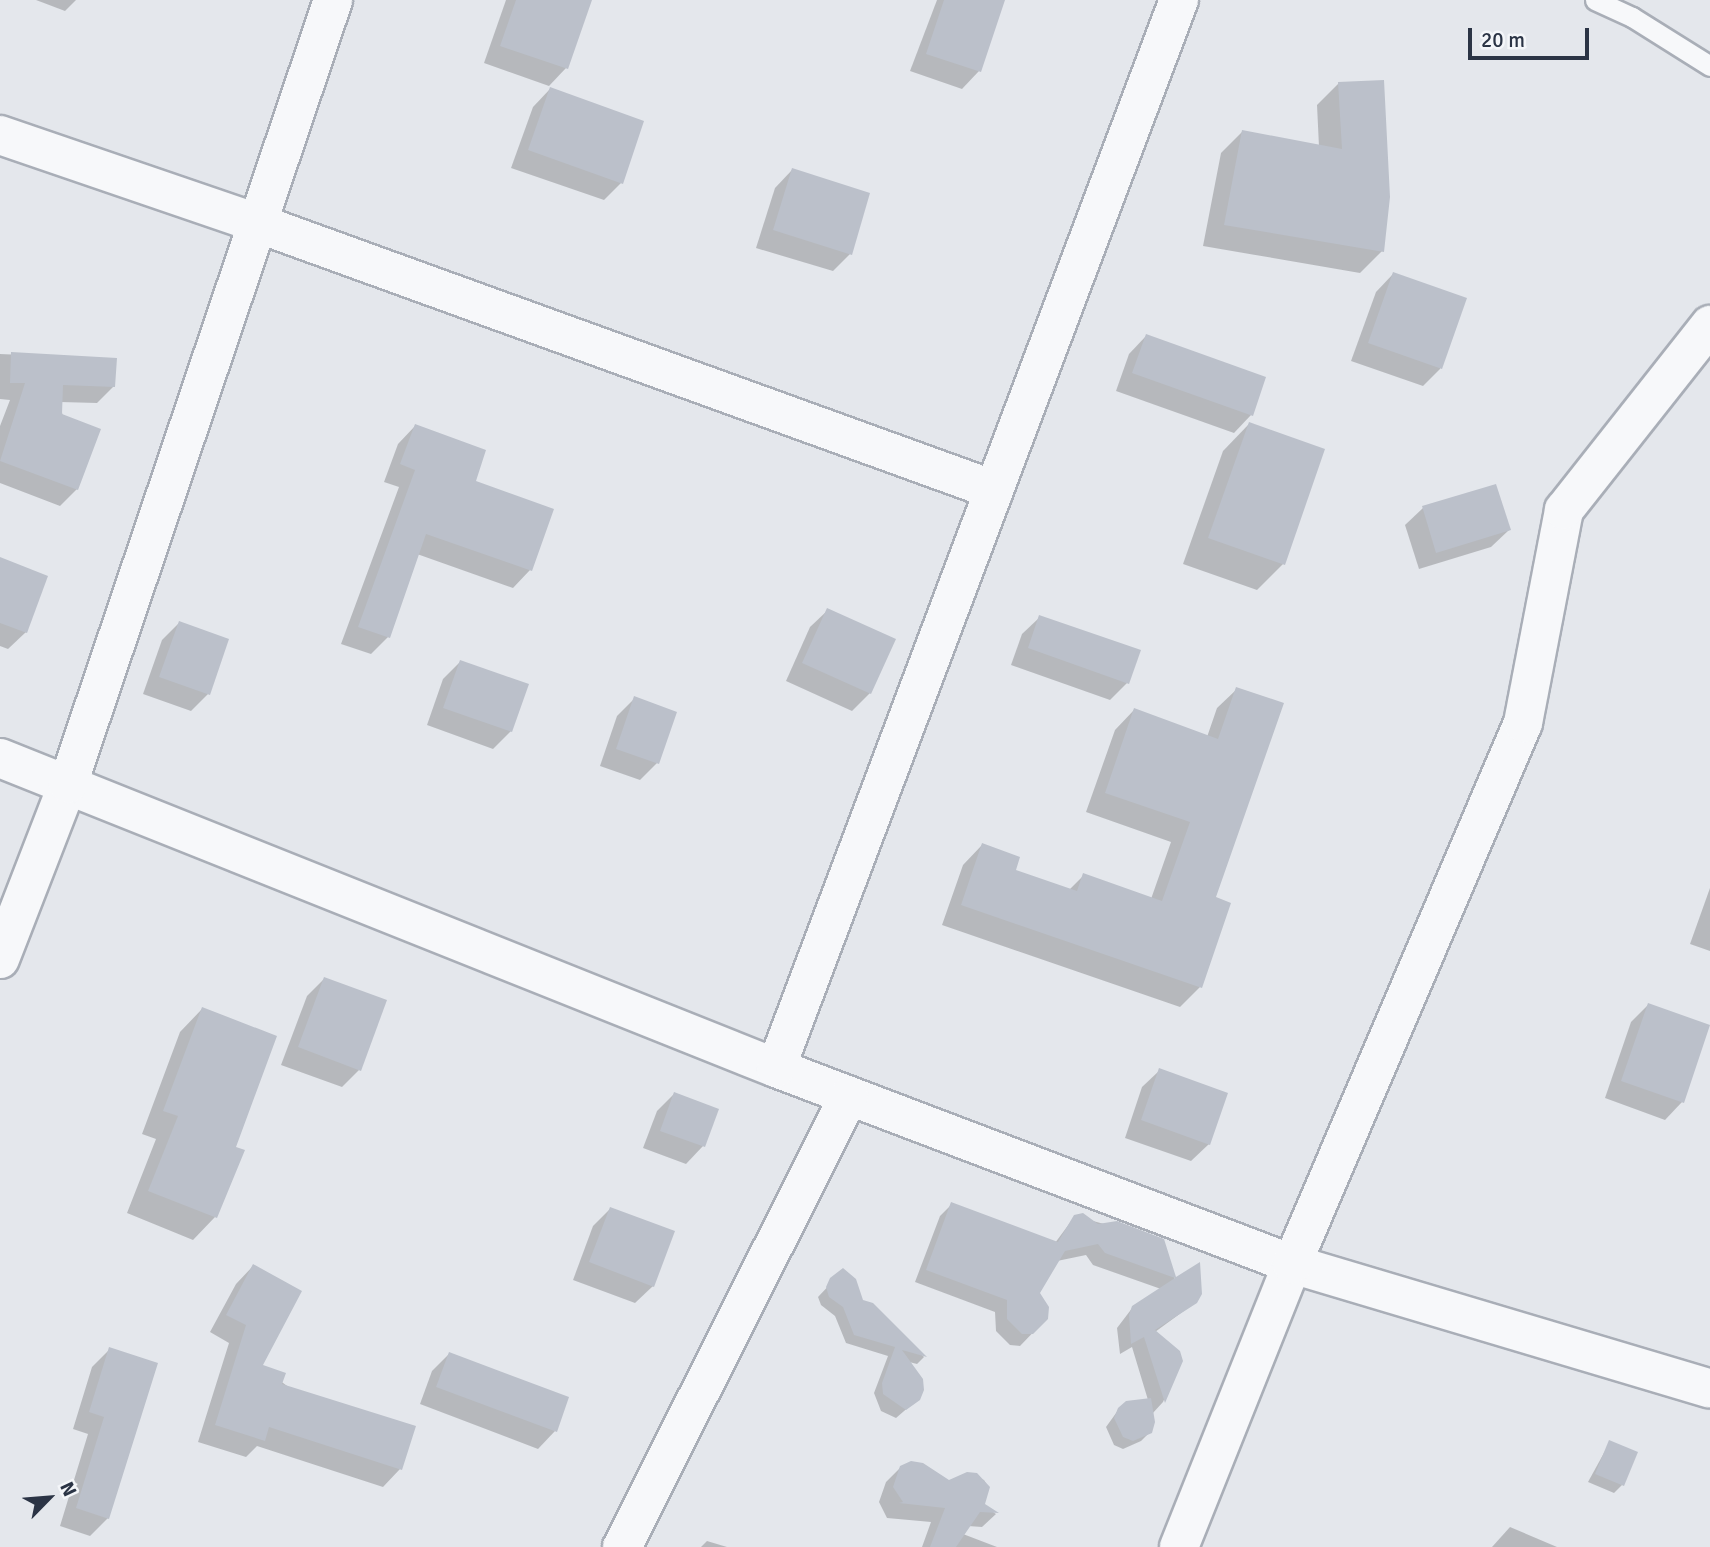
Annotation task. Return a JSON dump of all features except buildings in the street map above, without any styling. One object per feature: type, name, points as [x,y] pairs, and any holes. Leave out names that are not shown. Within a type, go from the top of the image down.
[{"type":"street","points":[[0,959],[68,784],[332,0]]},
{"type":"street","points":[[776,1068],[1179,0]]},
{"type":"street","points":[[0,135],[257,223],[994,490]]},
{"type":"street","points":[[1180,1547],[1292,1264],[1523,723],[1564,510],[1710,325]]},
{"type":"street","points":[[0,758],[776,1068],[1292,1264],[1710,1389]]},
{"type":"street","points":[[622,1547],[849,1096]]},
{"type":"lane","points":[[1595,0],[1632,17],[1710,66]]}]
